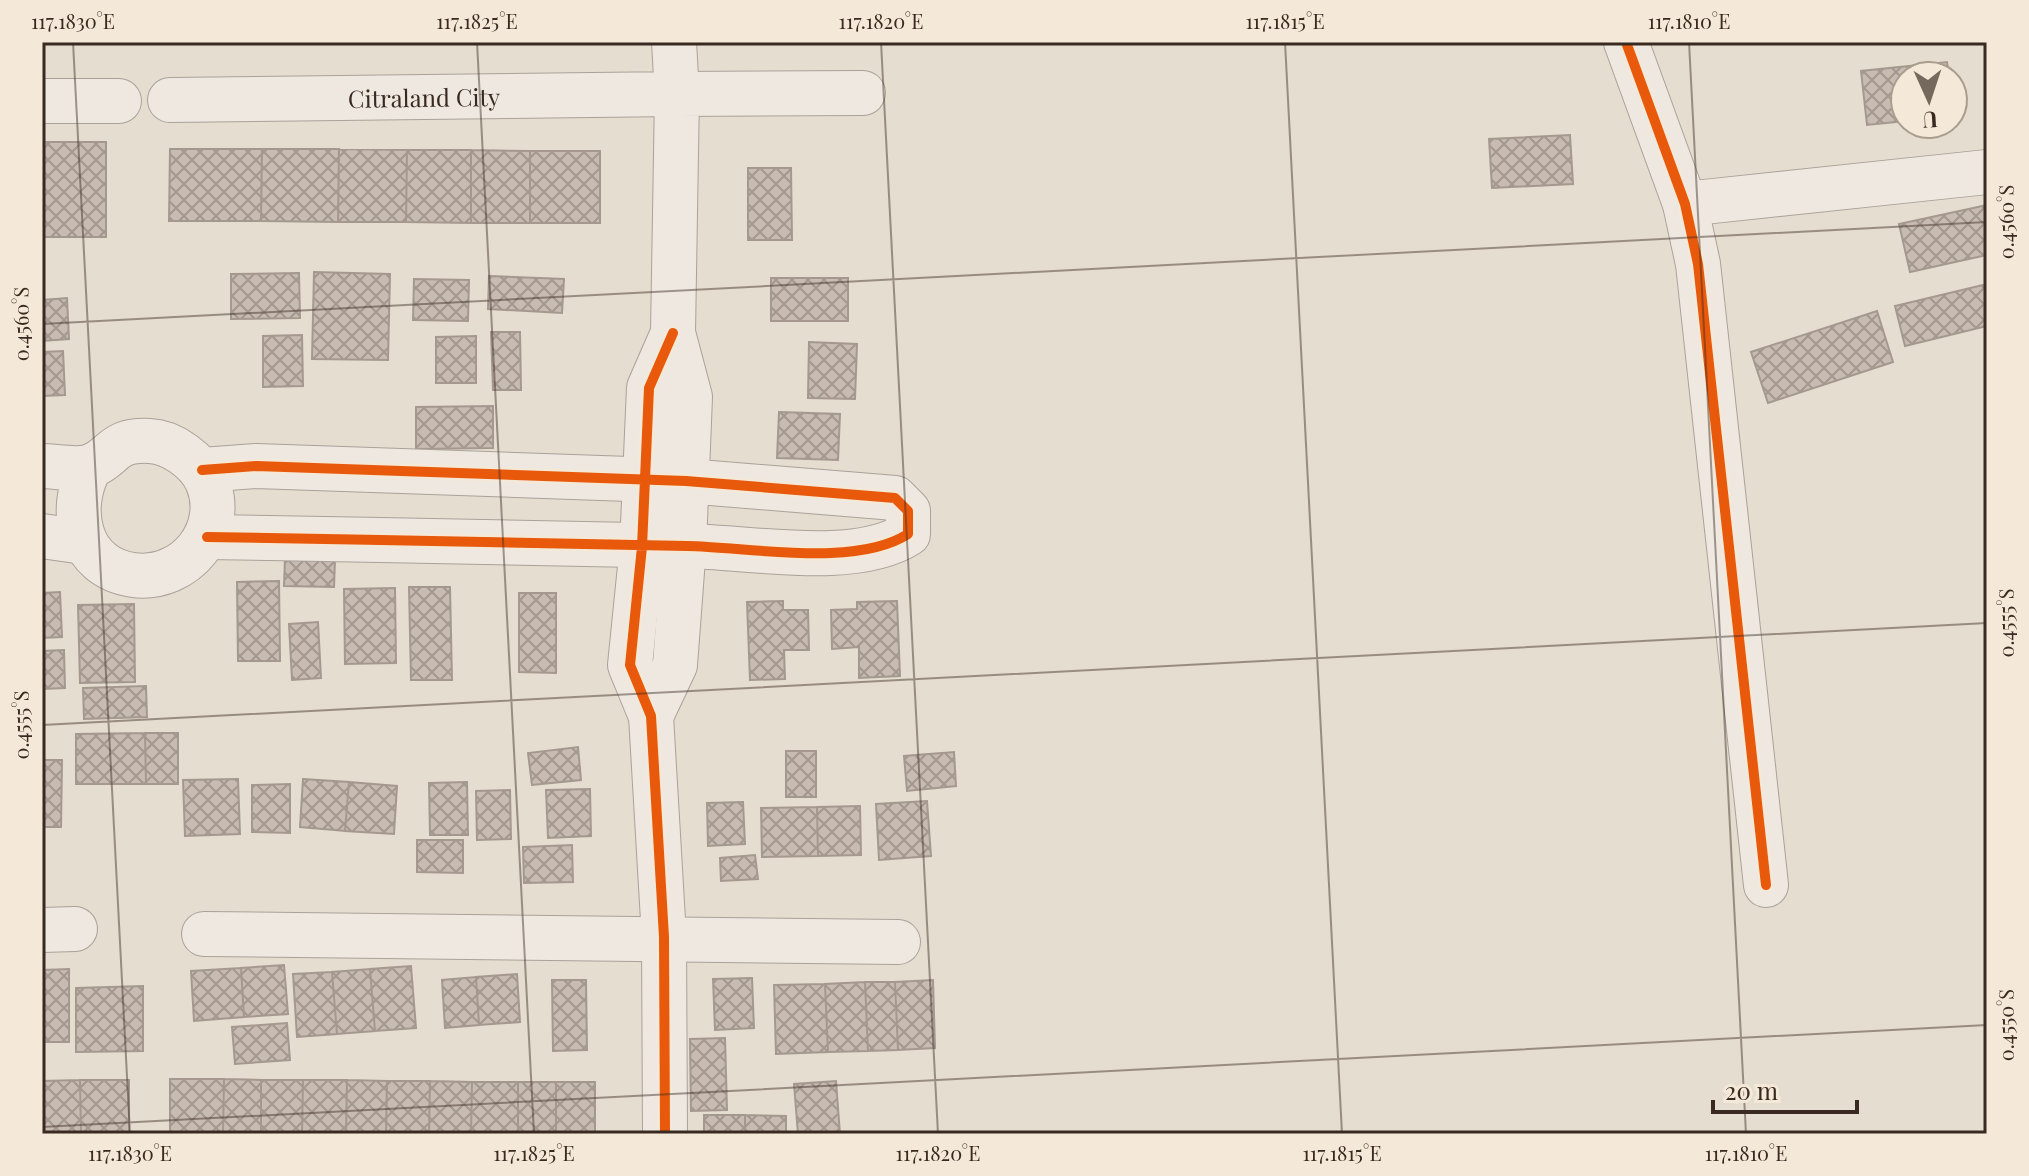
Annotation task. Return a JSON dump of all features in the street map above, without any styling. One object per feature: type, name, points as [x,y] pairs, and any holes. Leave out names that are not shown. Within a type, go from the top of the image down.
[{"type":"street","points":[[665,1134],[664,937],[651,716],[675,665],[663,546],[666,480],[690,397],[673,333],[677,94],[674,42]]},
{"type":"street","points":[[1626,42],[1685,204],[1698,264],[1766,885]]},
{"type":"street","name":"Citraland City","points":[[170,100],[863,93]]},
{"type":"street","points":[[42,101],[119,101]]},
{"type":"street","points":[[1685,204],[1987,172]]},
{"type":"street","points":[[125,442],[168,444],[202,470],[211,491],[212,514],[207,537],[189,560],[162,574],[132,575],[105,563],[84,542],[76,503],[90,467],[125,442]]},
{"type":"street","points":[[42,466],[90,467]]},
{"type":"street","points":[[202,470],[256,466],[666,480],[895,498],[908,511],[908,534],[892,544],[832,552],[207,537]]},
{"type":"street","points":[[42,536],[84,542]]},
{"type":"street","points":[[204,934],[898,942]]},
{"type":"building","points":[[1889,68],[1889,123],[1867,125],[1861,71]]},
{"type":"building","points":[[1570,135],[1573,184],[1492,188],[1489,139]]},
{"type":"building","points":[[43,142],[106,142],[106,237],[43,237]]},
{"type":"building","points":[[170,149],[262,149],[261,221],[169,221]]},
{"type":"building","points":[[262,149],[339,149],[338,222],[261,221]]},
{"type":"building","points":[[339,149],[407,150],[406,222],[338,222]]},
{"type":"building","points":[[407,150],[471,150],[471,223],[406,222]]},
{"type":"building","points":[[471,150],[530,151],[530,223],[471,223]]},
{"type":"building","points":[[530,151],[600,151],[600,223],[530,223]]},
{"type":"building","points":[[748,168],[791,168],[792,240],[748,240]]},
{"type":"building","points":[[1987,205],[1987,255],[1910,272],[1899,224]]},
{"type":"building","points":[[314,272],[390,274],[388,360],[312,359]]},
{"type":"building","points":[[299,273],[300,318],[231,319],[231,274]]},
{"type":"building","points":[[489,276],[564,279],[562,313],[488,309]]},
{"type":"building","points":[[771,278],[848,278],[848,321],[771,321]]},
{"type":"building","points":[[414,279],[469,280],[468,321],[413,320]]},
{"type":"building","points":[[1987,284],[1987,326],[1905,346],[1895,306]]},
{"type":"building","points":[[67,298],[69,339],[42,341],[42,300]]},
{"type":"building","points":[[1877,311],[1893,362],[1768,403],[1751,352]]},
{"type":"building","points":[[491,332],[520,332],[521,390],[493,390]]},
{"type":"building","points":[[302,335],[303,386],[263,387],[263,336]]},
{"type":"building","points":[[476,336],[476,383],[436,383],[436,337]]},
{"type":"building","points":[[809,342],[857,344],[855,399],[808,398]]},
{"type":"building","points":[[63,351],[65,395],[42,396],[42,352]]},
{"type":"building","points":[[493,406],[493,448],[416,449],[416,407]]},
{"type":"building","points":[[779,412],[840,414],[838,460],[777,458]]},
{"type":"building","points":[[285,558],[335,560],[334,587],[284,586]]},
{"type":"building","points":[[279,581],[280,661],[238,661],[237,582]]},
{"type":"building","points":[[409,587],[450,587],[452,680],[411,680]]},
{"type":"building","points":[[395,588],[396,663],[345,664],[344,589]]},
{"type":"building","points":[[60,592],[62,637],[42,638],[42,593]]},
{"type":"building","points":[[519,593],[556,593],[556,673],[519,672]]},
{"type":"building","points":[[783,601],[783,610],[808,610],[809,650],[784,650],[785,679],[750,680],[747,602]]},
{"type":"building","points":[[897,601],[900,676],[859,678],[859,647],[832,649],[831,610],[857,609],[857,602]]},
{"type":"building","points":[[134,604],[135,682],[80,683],[78,605]]},
{"type":"building","points":[[318,622],[321,678],[292,680],[289,624]]},
{"type":"building","points":[[64,650],[65,688],[42,689],[42,651]]},
{"type":"building","points":[[146,686],[147,717],[84,719],[83,688]]},
{"type":"building","points":[[145,733],[146,784],[76,784],[76,734]]},
{"type":"building","points":[[145,733],[178,733],[178,784],[146,784]]},
{"type":"building","points":[[578,747],[581,780],[532,785],[528,753]]},
{"type":"building","points":[[786,751],[816,751],[816,797],[786,797]]},
{"type":"building","points":[[954,752],[956,786],[907,791],[904,756]]},
{"type":"building","points":[[42,760],[62,760],[61,827],[42,827]]},
{"type":"building","points":[[238,779],[240,834],[185,836],[183,780]]},
{"type":"building","points":[[303,779],[349,782],[345,831],[300,827]]},
{"type":"building","points":[[349,782],[397,786],[394,834],[345,831]]},
{"type":"building","points":[[467,782],[468,835],[430,835],[429,783]]},
{"type":"building","points":[[290,784],[290,833],[252,832],[252,785]]},
{"type":"building","points":[[590,789],[591,836],[548,838],[546,790]]},
{"type":"building","points":[[510,790],[511,839],[477,840],[476,791]]},
{"type":"building","points":[[927,801],[931,856],[879,860],[876,804]]},
{"type":"building","points":[[743,802],[745,844],[708,846],[707,803]]},
{"type":"building","points":[[860,806],[861,855],[818,856],[817,807]]},
{"type":"building","points":[[817,807],[818,856],[762,857],[761,808]]},
{"type":"building","points":[[417,840],[463,840],[463,873],[417,872]]},
{"type":"building","points":[[572,845],[573,882],[524,883],[523,847]]},
{"type":"building","points":[[755,855],[758,879],[721,881],[720,858]]},
{"type":"building","points":[[284,965],[288,1014],[244,1017],[241,968]]},
{"type":"building","points":[[411,966],[416,1028],[375,1031],[370,969]]},
{"type":"building","points":[[241,968],[244,1017],[194,1021],[191,971]]},
{"type":"building","points":[[69,969],[69,1042],[42,1042],[42,970]]},
{"type":"building","points":[[370,969],[375,1031],[337,1034],[332,972]]},
{"type":"building","points":[[332,972],[337,1034],[297,1037],[293,974]]},
{"type":"building","points":[[517,974],[520,1022],[479,1025],[476,977]]},
{"type":"building","points":[[476,977],[479,1025],[445,1028],[442,980]]},
{"type":"building","points":[[752,978],[754,1028],[715,1030],[713,979]]},
{"type":"building","points":[[552,980],[586,980],[587,1050],[553,1051]]},
{"type":"building","points":[[933,980],[935,1048],[898,1050],[895,982]]},
{"type":"building","points":[[865,982],[868,1051],[828,1052],[825,984]]},
{"type":"building","points":[[865,982],[895,982],[898,1050],[868,1051]]},
{"type":"building","points":[[825,984],[828,1052],[776,1054],[774,985]]},
{"type":"building","points":[[143,986],[143,1051],[76,1052],[76,988]]},
{"type":"building","points":[[287,1023],[290,1060],[235,1064],[232,1027]]},
{"type":"building","points":[[725,1038],[727,1110],[691,1111],[690,1039]]},
{"type":"building","points":[[170,1079],[224,1079],[223,1134],[170,1134]]},
{"type":"building","points":[[224,1079],[261,1080],[261,1134],[223,1134]]},
{"type":"building","points":[[80,1080],[81,1134],[42,1134],[42,1081]]},
{"type":"building","points":[[80,1080],[129,1080],[129,1134],[81,1134]]},
{"type":"building","points":[[261,1080],[303,1080],[302,1134],[261,1134]]},
{"type":"building","points":[[303,1080],[347,1080],[346,1134],[302,1134]]},
{"type":"building","points":[[347,1080],[387,1081],[386,1134],[346,1134]]},
{"type":"building","points":[[387,1081],[430,1081],[429,1134],[386,1134]]},
{"type":"building","points":[[430,1081],[472,1082],[471,1134],[429,1134]]},
{"type":"building","points":[[836,1081],[840,1134],[798,1134],[794,1084]]},
{"type":"building","points":[[472,1082],[518,1082],[518,1134],[471,1134]]},
{"type":"building","points":[[518,1082],[556,1082],[556,1134],[518,1134]]},
{"type":"building","points":[[556,1082],[595,1082],[595,1134],[556,1134]]},
{"type":"building","points":[[704,1115],[745,1115],[745,1134],[704,1134]]},
{"type":"building","points":[[745,1115],[786,1116],[786,1134],[745,1134]]},
{"type":"cycle path","points":[[1626,42],[1685,204],[1698,264],[1766,885]]},
{"type":"cycle path","points":[[665,1134],[664,937],[651,716],[630,665],[642,547],[649,388],[673,333]]},
{"type":"cycle path","points":[[202,470],[256,466],[686,481],[895,498],[908,511],[908,534],[886,544],[831,553],[687,546],[207,537]]}]
